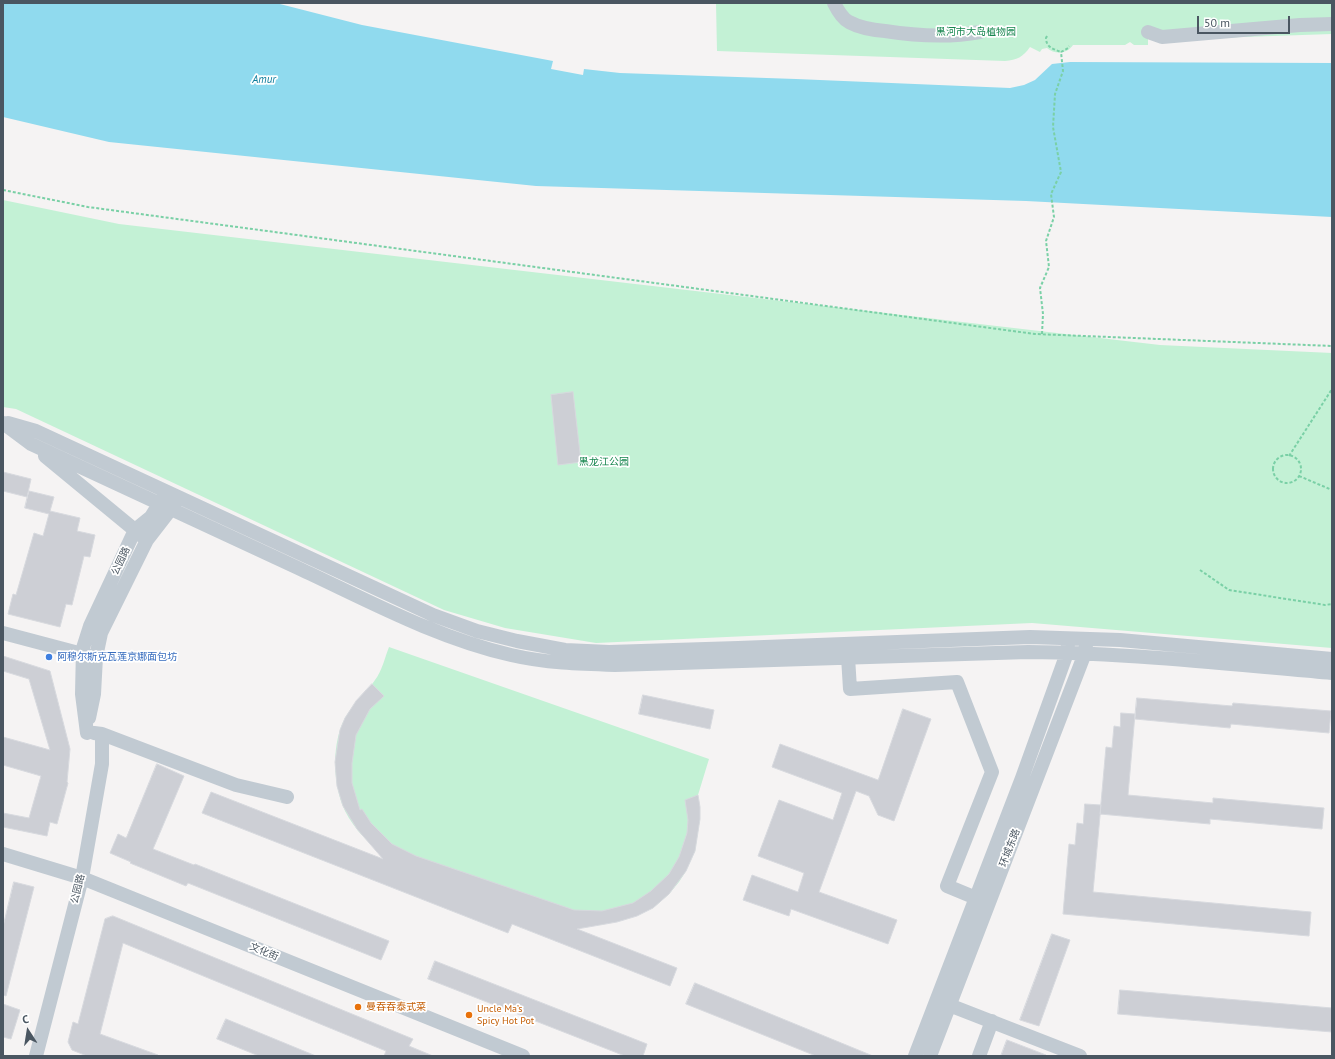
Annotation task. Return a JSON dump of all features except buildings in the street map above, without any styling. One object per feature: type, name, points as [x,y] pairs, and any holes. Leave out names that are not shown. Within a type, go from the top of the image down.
[{"type":"street","points":[[834,3],[848,22],[866,28],[906,34],[938,36],[962,35],[980,32]]},
{"type":"street","points":[[1148,32],[1162,36],[1300,25],[1332,24]]},
{"type":"street","points":[[3,422],[147,540]]},
{"type":"street","points":[[3,422],[36,431],[433,615],[477,631],[517,641],[565,650],[609,652],[1030,637],[1120,640],[1332,659]]},
{"type":"street","points":[[31,444],[410,619],[452,637],[481,647],[513,655],[569,664],[615,665],[1028,652],[1085,653],[1332,673]]},
{"type":"street","name":"公园路","points":[[87,733],[94,694],[96,657],[101,633],[147,540],[172,494]]},
{"type":"street","name":"公园路","points":[[87,733],[82,694],[82,654],[90,626],[135,530],[166,506]]},
{"type":"street","points":[[3,633],[96,657]]},
{"type":"street","name":"环城东路","points":[[915,1056],[1022,778],[1067,653],[1068,638]]},
{"type":"street","name":"环城东路","points":[[930,1056],[1085,653],[1087,639]]},
{"type":"street","points":[[848,657],[850,689],[957,682],[992,772],[947,886],[976,898]]},
{"type":"street","points":[[87,733],[102,734],[236,785],[287,797]]},
{"type":"street","name":"公园路","points":[[36,1056],[82,878],[102,764],[102,734]]},
{"type":"street","name":"文化街","points":[[3,854],[82,878],[523,1056]]},
{"type":"street","points":[[949,1005],[1080,1056]]},
{"type":"street","points":[[978,1056],[992,1021]]},
{"type":"path","points":[[1047,36],[1046,42],[1049,47],[1061,52]]},
{"type":"path","points":[[1061,52],[1069,46]]},
{"type":"path","points":[[1042,334],[1043,314],[1040,288],[1049,267],[1046,241],[1054,217],[1051,194],[1061,172],[1053,127],[1054,94],[1063,71],[1061,52]]},
{"type":"path","points":[[3,190],[88,208],[1042,334],[1332,346]]},
{"type":"path","points":[[1289,456],[1332,389]]},
{"type":"path","points":[[1284,456],[1289,456],[1297,460],[1299,463],[1300,472],[1299,476],[1292,482],[1283,482],[1279,480],[1274,473],[1274,464],[1276,460],[1284,456]]},
{"type":"path","points":[[1299,476],[1332,490]]},
{"type":"path","points":[[1200,570],[1229,590],[1325,605],[1332,604]]},
{"type":"green space","name":"黑河市大岛植物园","points":[[716,3],[1332,3],[1332,34],[1184,39],[1148,38],[1148,45],[1134,45],[1130,42],[1125,45],[1073,45],[1064,52],[1054,52],[1047,48],[1042,49],[1040,52],[1030,47],[1019,57],[1013,60],[1005,61],[717,51]]},
{"type":"green space","name":"黑龙江公园","points":[[3,200],[119,224],[1160,345],[1332,353],[1332,648],[1032,623],[596,643],[505,628],[444,610],[16,409],[3,407]]},
{"type":"green space","points":[[389,647],[709,759],[698,795],[700,819],[695,851],[686,871],[669,894],[653,908],[601,925],[380,852],[374,847],[363,837],[345,811],[339,794],[335,761],[338,738],[345,718],[368,690],[377,676]]},
{"type":"water","name":"Amur","points":[[3,3],[276,3],[362,25],[553,61],[551,69],[583,75],[584,69],[620,73],[1010,88],[1024,85],[1035,80],[1052,64],[1070,62],[1332,63],[1332,217],[1026,201],[536,186],[109,142],[3,117]]},
{"type":"place","name":"阿穆尔斯克瓦莲京娜面包坊","points":[[49,657]]},
{"type":"place","name":"曼吞吞泰式菜","points":[[358,1007]]},
{"type":"place","name":"Uncle Ma’s Spicy Hot Pot","points":[[469,1015]]}]
